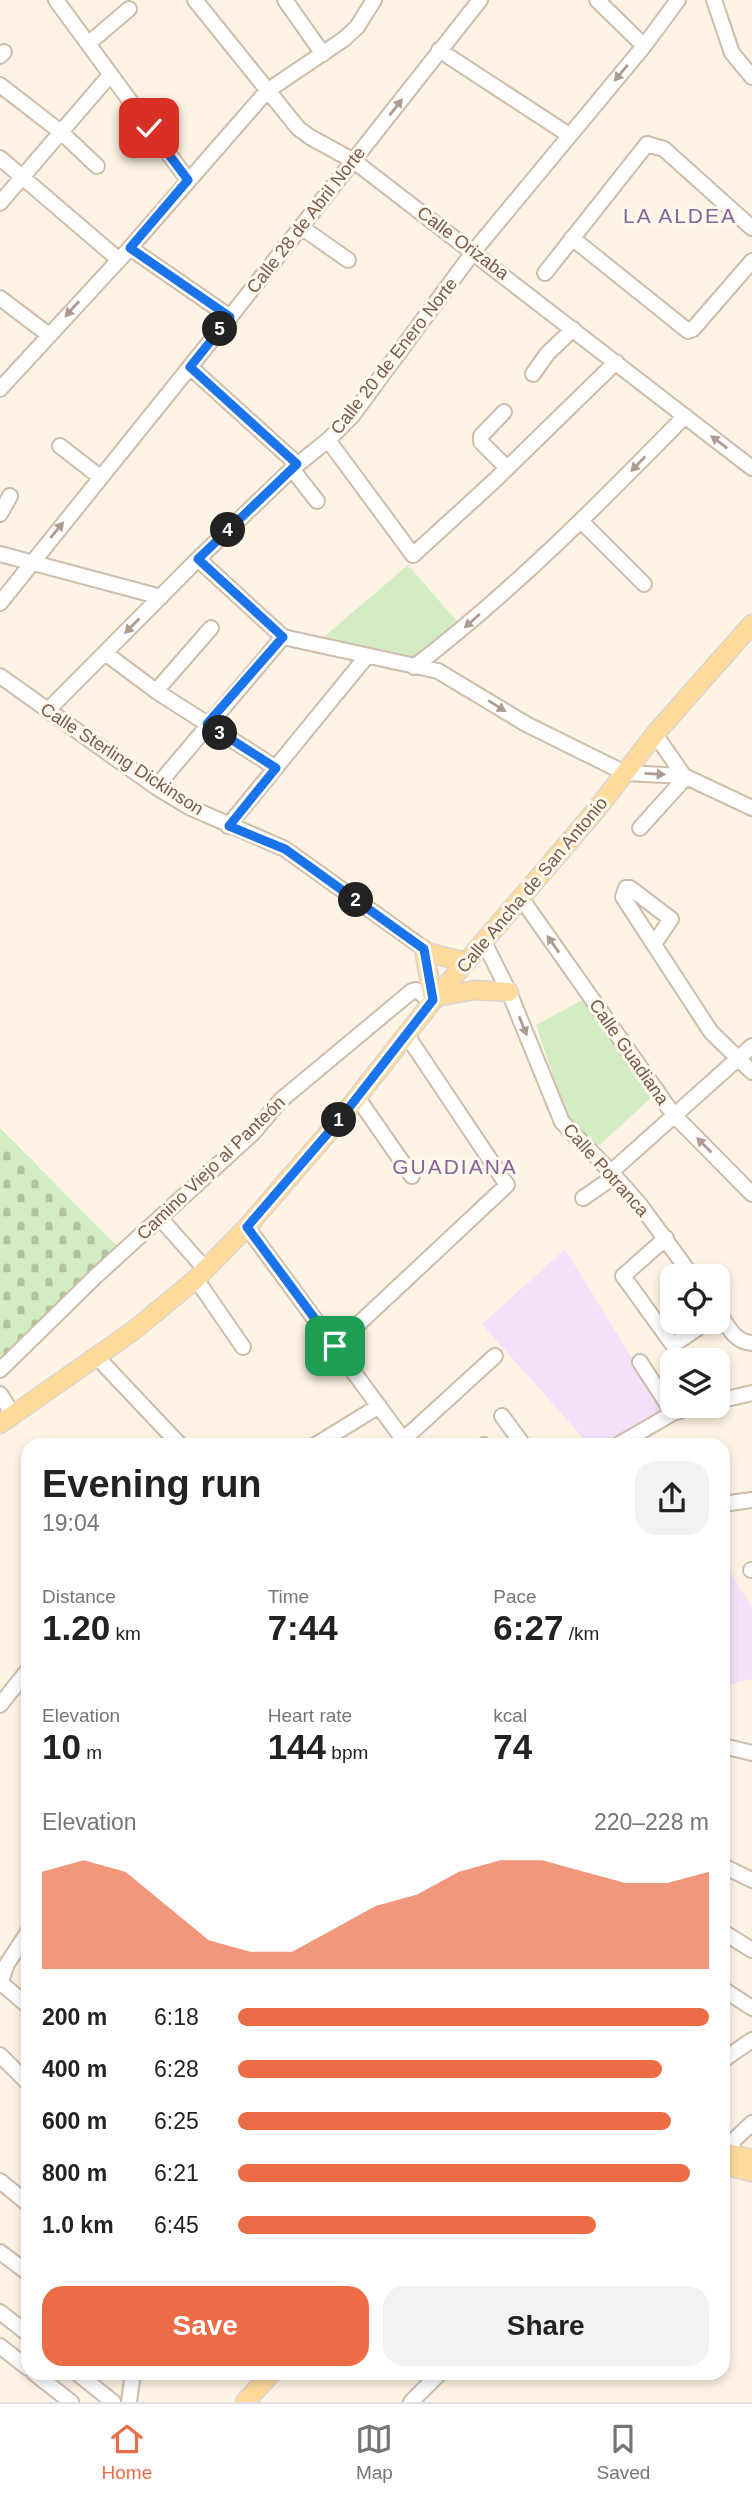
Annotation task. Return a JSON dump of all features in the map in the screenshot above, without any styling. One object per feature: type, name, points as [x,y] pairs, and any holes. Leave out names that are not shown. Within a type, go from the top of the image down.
[{"type":"main road","name":"Calle Ancha de San Antonio","points":[[6,1419],[133,1331],[201,1275],[247,1227],[655,734],[752,624]]},
{"type":"main road","points":[[427,951],[462,967]]},
{"type":"main road","points":[[427,951],[434,1000],[475,990],[509,992]]},
{"type":"main road","points":[[730,2157],[752,2159]]},
{"type":"main road","points":[[730,2160],[752,2172]]},
{"type":"main road","points":[[232,2402],[252,2380]]},
{"type":"main road","points":[[245,2402],[265,2380]]},
{"type":"street","points":[[55,0],[188,180]]},
{"type":"street","name":"Calle Orizaba","points":[[195,0],[298,128],[354,161],[752,468]]},
{"type":"street","points":[[285,0],[323,54]]},
{"type":"street","name":"Calle 28 de Abril Norte","points":[[0,603],[480,0]]},
{"type":"street","points":[[597,0],[644,46]]},
{"type":"street","name":"Calle 20 de Enero Norte","points":[[47,711],[198,559],[295,466],[328,440],[352,416],[474,251],[644,46],[678,0]]},
{"type":"street","points":[[714,0],[732,53],[752,77]]},
{"type":"street","points":[[0,389],[130,248],[267,90],[323,54],[357,27],[368,4]]},
{"type":"street","points":[[89,43],[129,9]]},
{"type":"street","points":[[439,50],[569,135]]},
{"type":"street","points":[[0,203],[110,75]]},
{"type":"street","points":[[0,85],[62,133],[97,166]]},
{"type":"street","points":[[545,273],[647,144],[664,149],[752,228]]},
{"type":"street","points":[[0,158],[118,259]]},
{"type":"street","points":[[301,227],[348,260]]},
{"type":"street","points":[[572,238],[688,331],[693,329],[752,261]]},
{"type":"street","points":[[130,248],[230,317]]},
{"type":"street","points":[[0,298],[49,335]]},
{"type":"street","points":[[533,374],[547,354],[573,328]]},
{"type":"street","points":[[328,440],[413,555],[616,362]]},
{"type":"street","points":[[190,367],[295,466],[317,500]]},
{"type":"street","points":[[504,412],[481,436],[481,442],[507,468]]},
{"type":"street","points":[[414,667],[459,633],[582,522],[685,416]]},
{"type":"street","points":[[60,446],[100,477]]},
{"type":"street","points":[[0,514],[10,496]]},
{"type":"street","points":[[582,522],[644,584]]},
{"type":"street","points":[[0,554],[160,597]]},
{"type":"street","points":[[198,559],[283,637],[414,667],[430,668],[446,674],[526,724],[625,773],[685,777],[752,808]]},
{"type":"street","points":[[156,691],[211,628]]},
{"type":"street","points":[[156,786],[283,637]]},
{"type":"street","points":[[105,653],[156,691],[276,768]]},
{"type":"street","points":[[229,826],[367,656]]},
{"type":"street","name":"Calle Sterling Dickinson","points":[[0,676],[189,807],[285,849],[427,951]]},
{"type":"street","points":[[655,734],[685,777]]},
{"type":"street","points":[[640,828],[685,777]]},
{"type":"street","name":"Calle Guadiana","points":[[521,898],[673,1114],[752,1194]]},
{"type":"street","name":"Calle Potranca","points":[[484,942],[509,992],[562,1122],[613,1174],[684,1264]]},
{"type":"street","points":[[654,944],[711,1032],[752,1072]]},
{"type":"street","name":"Camino Viejo al Panteón","points":[[0,1370],[96,1276],[253,1133],[281,1100],[412,991],[416,990],[434,1000]]},
{"type":"street","points":[[335,1346],[507,1185],[406,1034]]},
{"type":"street","points":[[583,1198],[613,1174],[673,1114],[752,1046]]},
{"type":"street","points":[[357,1097],[412,1176]]},
{"type":"street","points":[[160,1218],[201,1275],[243,1348]]},
{"type":"street","points":[[247,1227],[403,1438]]},
{"type":"street","points":[[660,1327],[623,1276],[666,1238]]},
{"type":"street","points":[[730,1331],[735,1337],[747,1342]]},
{"type":"street","points":[[665,1334],[673,1345],[689,1334]]},
{"type":"street","points":[[96,1356],[173,1438]]},
{"type":"street","points":[[410,1438],[495,1356]]},
{"type":"street","points":[[640,1362],[660,1393]]},
{"type":"street","points":[[730,1398],[752,1393]]},
{"type":"street","points":[[0,1394],[6,1419]]},
{"type":"street","points":[[327,1438],[379,1406]]},
{"type":"street","points":[[502,1416],[518,1438]]},
{"type":"street","points":[[630,1438],[664,1418]]},
{"type":"street","points":[[730,1503],[752,1500]]},
{"type":"street","points":[[0,1705],[21,1680]]},
{"type":"street","points":[[730,1748],[752,1753]]},
{"type":"street","points":[[730,1869],[752,1880]]},
{"type":"street","points":[[730,1936],[752,1950]]},
{"type":"street","points":[[21,1940],[4,1961],[0,1984],[21,2000]]},
{"type":"street","points":[[730,1994],[752,2008]]},
{"type":"street","points":[[730,2055],[752,2040]]},
{"type":"street","points":[[0,2056],[21,2076]]},
{"type":"street","points":[[730,2148],[752,2123]]},
{"type":"street","points":[[0,2181],[21,2198]]},
{"type":"street","points":[[0,2252],[21,2268]]},
{"type":"street","points":[[0,2312],[21,2328]]},
{"type":"street","points":[[0,2346],[21,2362]]},
{"type":"street","points":[[43,2380],[71,2402]]},
{"type":"street","points":[[86,2380],[113,2402]]},
{"type":"street","points":[[129,2402],[132,2380]]},
{"type":"street","points":[[411,2402],[433,2380]]},
{"type":"shaded area","points":[[565,1249],[660,1403],[660,1412],[615,1438],[583,1438],[482,1324]]},
{"type":"shaded area","points":[[730,1572],[752,1607],[752,1679],[730,1684]]},
{"type":"green space","points":[[408,565],[462,627],[417,657],[319,641]]},
{"type":"green space","points":[[586,998],[655,1094],[595,1149],[565,1119],[536,1025]]},
{"type":"green space","points":[[0,1128],[117,1246],[0,1362]]},
{"type":"district","name":"LA ALDEA","points":[[680,216]]},
{"type":"district","name":"GUADIANA","points":[[455,1167]]},
{"type":"route","points":[[149,128],[188,180],[130,248],[230,317],[190,367],[297,464],[198,559],[283,637],[207,724],[276,768],[229,826],[285,849],[424,949],[433,1000],[341,1118],[247,1227],[335,1346]]}]
